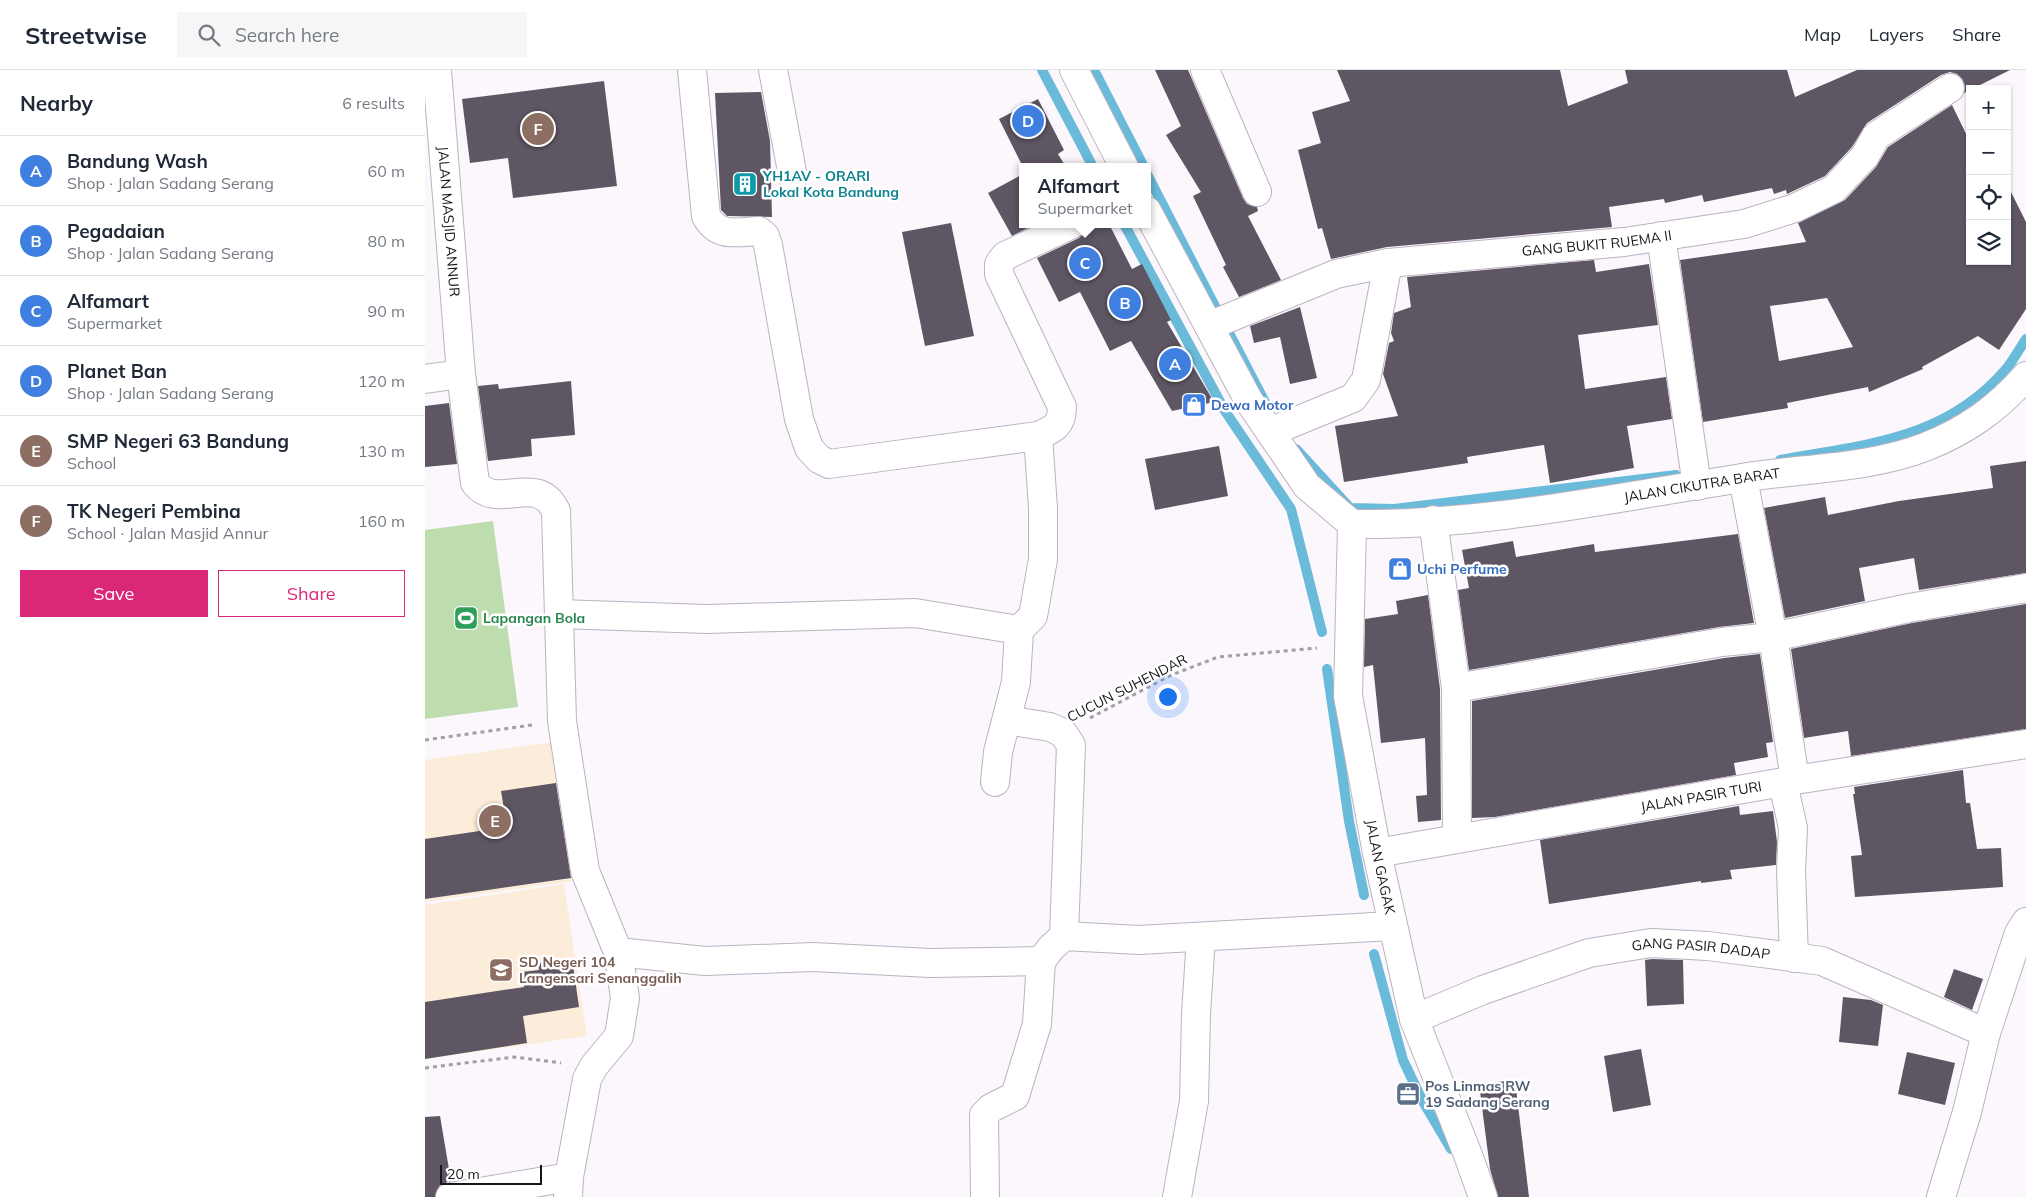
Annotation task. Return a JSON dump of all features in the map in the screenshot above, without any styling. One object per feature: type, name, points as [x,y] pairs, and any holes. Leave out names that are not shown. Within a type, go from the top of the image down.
[{"type":"street","name":"JALAN MASJID ANNUR","points":[[437,70],[461,374],[475,483],[482,491],[493,494],[537,492],[551,500],[556,511],[559,614]]},
{"type":"street","points":[[692,70],[706,216],[711,226],[721,232],[759,231],[765,236],[769,245],[799,419],[809,448],[819,459],[829,464],[1038,436],[1058,426],[1062,418],[1062,407],[999,274],[999,264],[1005,256],[1064,228]]},
{"type":"street","points":[[773,70],[793,178]]},
{"type":"street","points":[[1074,70],[1122,163]]},
{"type":"street","points":[[1205,70],[1257,192]]},
{"type":"street","name":"GANG BUKIT RUEMA II","points":[[1209,326],[1336,274],[1388,263],[1624,242],[1744,224],[1795,208],[1834,189],[1865,156],[1876,136],[1950,88]]},
{"type":"street","points":[[1151,218],[1245,394],[1307,486],[1352,524]]},
{"type":"street","points":[[1661,236],[1697,486]]},
{"type":"street","points":[[1270,432],[1353,398],[1366,380],[1388,263]]},
{"type":"street","points":[[425,379],[461,374]]},
{"type":"street","name":"JALAN CIKUTRA BARAT","points":[[1352,524],[1385,525],[1433,520],[1523,515],[1743,478],[1874,460],[1923,448],[1958,433],[1985,416],[2007,397],[2026,376]]},
{"type":"street","points":[[995,782],[998,752],[1016,682],[1019,630],[1033,616],[1043,559],[1043,508],[1038,436]]},
{"type":"street","points":[[1743,478],[1773,637],[1789,782],[1793,828],[1791,871],[1794,958]]},
{"type":"street","points":[[1433,520],[1456,688],[1457,838]]},
{"type":"street","name":"JALAN GAGAK","points":[[1352,524],[1348,696],[1377,853],[1414,1019],[1469,1155],[1483,1197]]},
{"type":"street","points":[[1456,688],[1722,642],[1773,637],[1909,608],[2026,588]]},
{"type":"street","points":[[450,1197],[568,1187],[587,1079],[593,1066],[619,1036],[623,1020],[625,998],[618,952],[585,870],[562,721],[559,614],[707,619],[915,613],[1019,630]]},
{"type":"street","points":[[985,1197],[984,1115],[991,1108],[1015,1096],[1037,1024],[1041,962],[1051,948],[1064,936],[1071,745],[1063,733],[1050,727],[1007,720]]},
{"type":"street","name":"JALAN PASIR TURI","points":[[1377,853],[1789,782],[2026,744]]},
{"type":"street","points":[[1941,1197],[1967,1112],[1986,1033],[2019,933],[2026,922]]},
{"type":"street","points":[[1064,936],[1139,940],[1392,926]]},
{"type":"street","points":[[1177,1197],[1194,1101],[1196,1014],[1201,937]]},
{"type":"street","name":"GANG PASIR DADAP","points":[[1414,1019],[1483,990],[1589,953],[1651,943],[1708,946],[1822,961],[1986,1033]]},
{"type":"street","points":[[618,952],[705,961],[813,957],[930,963],[1041,962]]},
{"type":"path","name":"CUCUN SUHENDAR","points":[[1063,733],[1169,676],[1218,657],[1349,646]]},
{"type":"path","points":[[425,740],[562,721]]},
{"type":"path","points":[[425,1068],[514,1057],[593,1066]]},
{"type":"shaded area","points":[[553,742],[574,881],[425,902],[425,760]]},
{"type":"shaded area","name":"SD Negeri 104 Langensari Senanggalih","points":[[564,884],[587,1036],[425,1059],[425,905]]},
{"type":"green space","name":"Lapangan Bola","points":[[493,521],[518,707],[425,719],[425,530]]},
{"type":"building","points":[[1155,70],[1188,70],[1243,198],[1247,204],[1257,207],[1258,211],[1248,216],[1281,280],[1239,297],[1223,267],[1226,265],[1193,196],[1201,192],[1166,135],[1181,126]]},
{"type":"building","points":[[1337,70],[1560,70],[1568,106],[1628,83],[1625,70],[1787,70],[1795,97],[1857,70],[2010,70],[1980,85],[1966,85],[1966,92],[1964,93],[1963,80],[1957,74],[1950,72],[1941,75],[1867,123],[1852,147],[1825,176],[1787,194],[1786,190],[1774,194],[1772,188],[1704,202],[1702,195],[1665,203],[1664,199],[1609,207],[1612,227],[1387,247],[1331,259],[1322,228],[1318,229],[1298,150],[1321,143],[1312,112],[1350,101]]},
{"type":"building","points":[[604,81],[617,186],[513,198],[508,158],[470,163],[462,99]]},
{"type":"building","name":"YH1AV - ORARI Lokal Kota Bandung","points":[[761,92],[770,141],[772,217],[727,216],[721,210],[715,93]]},
{"type":"building","points":[[1038,99],[1064,150],[1058,154],[1064,163],[1021,163],[999,119]]},
{"type":"building","points":[[1952,105],[1966,134],[1966,265],[2011,265],[2011,192],[2026,222],[2026,309],[1999,350],[1978,336],[1922,367],[1923,369],[1869,392],[1868,387],[1787,403],[1788,408],[1703,422],[1680,260],[1806,242],[1798,223],[1845,200],[1876,167],[1888,147]],"holes":[[[1827,298],[1853,347],[1779,361],[1770,306]]]},
{"type":"building","points":[[1019,176],[1019,228],[1027,228],[1012,236],[988,193]]},
{"type":"building","points":[[951,223],[974,336],[925,346],[902,232]]},
{"type":"building","points":[[1086,228],[1111,228],[1132,269],[1142,264],[1171,320],[1167,322],[1214,402],[1172,411],[1131,341],[1110,351],[1080,292],[1059,302],[1037,258],[1079,238]]},
{"type":"building","points":[[1594,260],[1596,272],[1649,264],[1658,325],[1578,335],[1585,389],[1666,377],[1672,419],[1627,426],[1634,468],[1550,483],[1544,445],[1467,457],[1468,463],[1344,482],[1335,426],[1398,416],[1383,374],[1389,343],[1394,341],[1391,333],[1394,313],[1411,307],[1407,277]]},
{"type":"building","points":[[1300,307],[1317,378],[1290,384],[1280,337],[1254,343],[1250,326]]},
{"type":"building","points":[[571,381],[575,435],[531,439],[532,456],[488,461],[478,386],[498,384],[499,389]]},
{"type":"building","points":[[449,403],[457,464],[425,467],[425,406]]},
{"type":"building","points":[[1219,446],[1228,496],[1155,510],[1145,459]]},
{"type":"building","points":[[2026,461],[2026,573],[1919,590],[1914,558],[1859,568],[1865,601],[1785,618],[1764,508],[1825,497],[1828,515],[1899,501],[1993,488],[1990,466]]},
{"type":"building","points":[[1738,534],[1754,623],[1719,627],[1469,670],[1458,590],[1469,588],[1462,550],[1513,541],[1516,557],[1594,544],[1595,552]]},
{"type":"building","points":[[1428,595],[1440,689],[1441,820],[1418,822],[1416,796],[1427,795],[1425,738],[1381,743],[1373,665],[1364,667],[1365,619],[1398,614],[1396,601]]},
{"type":"building","points":[[2026,604],[2026,729],[1851,756],[1848,731],[1804,738],[1791,649],[1912,623]]},
{"type":"building","points":[[1760,654],[1773,742],[1766,743],[1768,757],[1734,763],[1736,775],[1495,817],[1472,818],[1472,701],[1724,658]]},
{"type":"building","points":[[1963,770],[1966,803],[1970,803],[1977,849],[2001,848],[2003,887],[1855,897],[1851,856],[1862,855],[1853,794],[1855,794],[1854,787]]},
{"type":"building","points":[[556,783],[571,878],[425,899],[425,839],[507,827],[501,791]]},
{"type":"building","points":[[1739,806],[1740,815],[1773,811],[1777,842],[1776,865],[1730,870],[1732,879],[1701,883],[1701,881],[1549,904],[1540,840]]},
{"type":"building","points":[[572,958],[579,1007],[523,1016],[527,1043],[425,1059],[425,1002],[524,987],[522,972],[539,970],[538,963]]},
{"type":"building","points":[[1645,960],[1683,960],[1684,1004],[1647,1006]]},
{"type":"building","points":[[1954,969],[1983,979],[1972,1010],[1944,997]]},
{"type":"building","points":[[1843,997],[1871,1000],[1883,1005],[1878,1046],[1839,1042]]},
{"type":"building","points":[[1641,1049],[1651,1105],[1613,1112],[1604,1056]]},
{"type":"building","points":[[1907,1052],[1955,1063],[1945,1105],[1898,1094]]},
{"type":"building","points":[[1515,1080],[1529,1197],[1498,1197],[1490,1169],[1479,1084]]},
{"type":"building","points":[[440,1116],[451,1181],[440,1185],[435,1197],[425,1197],[425,1117]]},
{"type":"waterway","points":[[1042,70],[1091,163]]},
{"type":"waterway","points":[[1094,70],[1142,163]]},
{"type":"waterway","points":[[1151,182],[1220,316]]},
{"type":"waterway","points":[[1126,228],[1225,411],[1291,509],[1322,632]]},
{"type":"waterway","points":[[1227,329],[1267,406]]},
{"type":"waterway","points":[[1780,460],[1874,443],[1931,425],[1958,410],[1983,392],[2007,368],[2026,339]]},
{"type":"waterway","points":[[1296,449],[1350,508],[1394,509],[1676,475]]},
{"type":"waterway","points":[[1327,669],[1349,821],[1364,895]]},
{"type":"waterway","points":[[1374,954],[1403,1060],[1422,1100],[1451,1149]]},
{"type":"place","name":"Planet Ban","points":[[1028,121]]},
{"type":"place","name":"TK Negeri Pembina","points":[[538,129]]},
{"type":"place","name":"YH1AV - ORARI Lokal Kota Bandung","points":[[745,184]]},
{"type":"place","name":"Alfamart","points":[[1085,263]]},
{"type":"place","name":"Pegadaian","points":[[1125,303]]},
{"type":"place","name":"Bandung Wash","points":[[1175,364]]},
{"type":"place","name":"Dewa Motor","points":[[1194,405]]},
{"type":"place","name":"Uchi Perfume","points":[[1400,569]]},
{"type":"place","name":"Lapangan Bola","points":[[466,618]]},
{"type":"place","name":"SMP Negeri 63 Bandung","points":[[495,821]]},
{"type":"place","name":"SD Negeri 104 Langensari Senanggalih","points":[[501,970]]},
{"type":"place","name":"Pos Linmas RW 19 Sadang Serang","points":[[1408,1094]]}]
